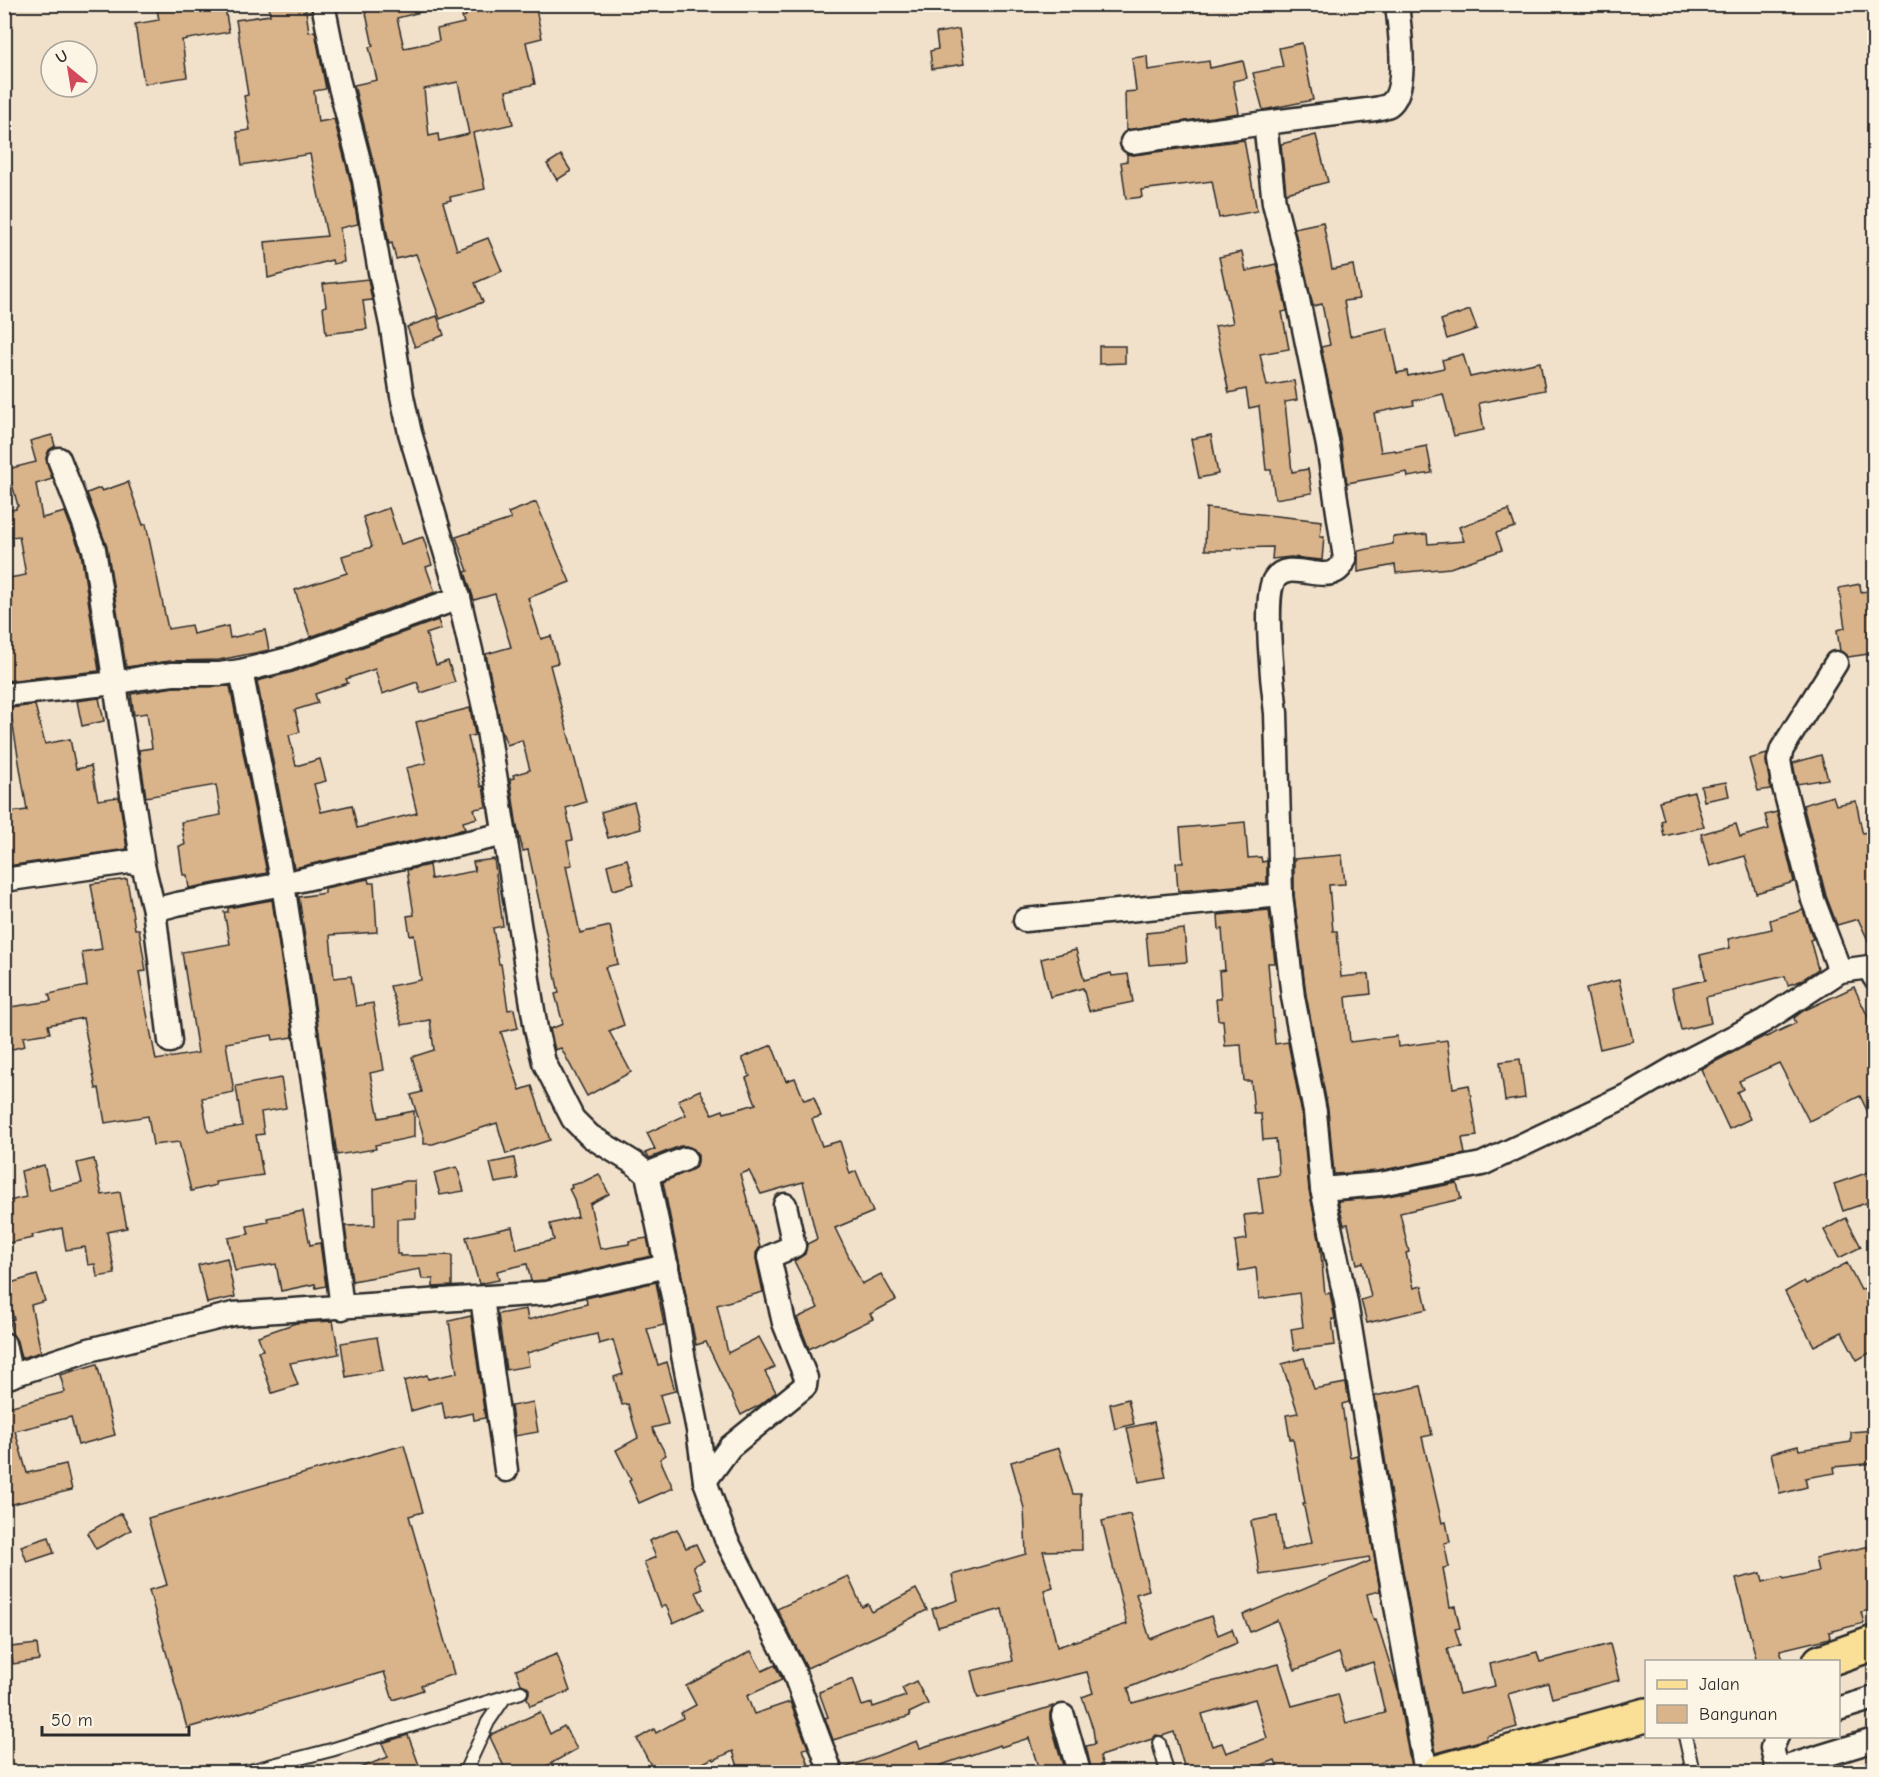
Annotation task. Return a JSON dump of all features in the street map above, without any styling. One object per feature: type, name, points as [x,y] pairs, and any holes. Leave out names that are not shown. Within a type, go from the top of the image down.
[{"type":"main road","points":[[1826,1660],[1875,1643]]},
{"type":"main road","points":[[1439,1772],[1645,1716]]},
{"type":"street","points":[[323,4],[338,79],[364,180],[410,433],[459,597],[485,712],[536,1029],[544,1062],[573,1119],[590,1136],[634,1163],[647,1174],[698,1430],[705,1481],[726,1539],[793,1670],[831,1773]]},
{"type":"street","points":[[1132,142],[1376,109],[1389,105],[1396,97],[1400,85],[1402,62],[1397,4]]},
{"type":"street","points":[[1265,123],[1274,203],[1294,280],[1328,446],[1345,558],[1343,566],[1332,574],[1282,572],[1274,579],[1270,590],[1269,618],[1272,687],[1276,713],[1281,895],[1293,997],[1315,1112],[1322,1189],[1347,1313],[1389,1567],[1439,1772]]},
{"type":"street","points":[[59,459],[94,549],[143,865],[154,910],[170,1041]]},
{"type":"street","points":[[4,695],[173,674],[220,674],[241,671],[289,659],[459,597]]},
{"type":"street","points":[[1836,663],[1782,749],[1779,760],[1782,783],[1813,900],[1840,971]]},
{"type":"street","points":[[241,671],[283,884],[316,1108],[342,1308]]},
{"type":"street","points":[[154,910],[177,903],[283,884],[505,834]]},
{"type":"street","points":[[4,880],[129,862],[143,865]]},
{"type":"street","points":[[1025,920],[1281,895]]},
{"type":"street","points":[[1322,1189],[1380,1184],[1482,1164],[1628,1095],[1764,1021],[1840,971],[1873,969]]},
{"type":"street","points":[[647,1174],[685,1160]]},
{"type":"street","points":[[705,1481],[730,1447],[805,1386],[806,1378],[784,1323],[769,1257],[794,1246],[785,1205]]},
{"type":"street","points":[[4,1344],[8,1377],[89,1350],[233,1314],[547,1293],[667,1266]]},
{"type":"street","points":[[482,1298],[506,1470]]},
{"type":"street","points":[[1840,1709],[1875,1698]]},
{"type":"street","points":[[1062,1716],[1079,1773]]},
{"type":"street","points":[[1777,1738],[1772,1748],[1778,1771],[1875,1740]]},
{"type":"lane","points":[[246,1773],[331,1750],[521,1692]]},
{"type":"lane","points":[[465,1773],[488,1722],[505,1697]]},
{"type":"lane","points":[[1685,1738],[1693,1773]]},
{"type":"lane","points":[[1159,1743],[1167,1773]]},
{"type":"building","points":[[156,4],[221,4],[222,9],[225,8],[229,32],[182,40],[187,77],[144,84],[135,24],[159,20]]},
{"type":"building","points":[[269,4],[305,4],[309,32],[315,31],[326,89],[314,91],[318,122],[334,119],[351,183],[358,224],[340,228],[344,262],[333,264],[332,260],[268,278],[265,242],[327,236],[310,154],[242,165],[237,132],[250,130],[244,96],[248,95],[236,20],[270,15]]},
{"type":"building","points":[[364,4],[425,4],[425,11],[397,18],[404,48],[439,41],[437,29],[464,23],[462,17],[466,16],[463,4],[535,4],[542,38],[526,42],[535,84],[506,91],[513,124],[473,133],[485,189],[450,197],[451,200],[443,202],[457,250],[488,238],[502,271],[475,283],[483,302],[440,319],[416,254],[396,259],[392,243],[389,244],[377,177],[354,85],[377,80],[369,47],[373,46]],"holes":[[[458,82],[469,134],[439,141],[438,134],[429,136],[424,89]]]},
{"type":"building","points":[[959,29],[964,64],[932,69],[930,51],[938,49],[936,33]]},
{"type":"building","points":[[1302,43],[1313,100],[1263,110],[1253,73],[1283,67],[1279,48]]},
{"type":"building","points":[[1147,56],[1148,70],[1209,61],[1210,68],[1243,61],[1247,78],[1233,81],[1239,113],[1126,130],[1125,92],[1136,91],[1132,58]]},
{"type":"building","points":[[1316,135],[1328,182],[1286,193],[1281,144]]},
{"type":"building","points":[[1244,140],[1257,211],[1219,218],[1212,181],[1141,190],[1142,197],[1126,199],[1121,162],[1127,161],[1127,154],[1134,155]]},
{"type":"building","points":[[561,155],[571,171],[557,180],[547,164]]},
{"type":"building","points":[[1323,222],[1332,269],[1353,265],[1359,299],[1344,301],[1350,336],[1387,328],[1397,373],[1407,371],[1408,376],[1444,368],[1442,360],[1463,354],[1470,377],[1540,362],[1545,390],[1479,403],[1484,430],[1454,436],[1443,394],[1413,401],[1414,405],[1374,413],[1381,452],[1395,450],[1396,452],[1427,446],[1432,473],[1408,477],[1407,472],[1347,483],[1321,347],[1330,345],[1322,304],[1313,306],[1294,228]]},
{"type":"building","points":[[1242,252],[1246,271],[1276,264],[1287,311],[1282,312],[1289,349],[1260,354],[1267,386],[1294,381],[1297,400],[1285,402],[1292,472],[1308,469],[1312,493],[1275,499],[1271,470],[1266,470],[1259,406],[1249,408],[1246,389],[1229,393],[1215,326],[1233,323],[1219,257]]},
{"type":"building","points":[[368,279],[372,300],[363,301],[367,329],[326,334],[323,284]]},
{"type":"building","points":[[1470,310],[1477,329],[1447,339],[1441,320]]},
{"type":"building","points":[[437,316],[444,335],[415,347],[407,327]]},
{"type":"building","points":[[1099,346],[1125,346],[1125,363],[1099,364]]},
{"type":"building","points":[[52,435],[55,446],[49,450],[46,458],[52,479],[36,484],[42,518],[65,512],[81,553],[99,671],[5,681],[4,634],[10,633],[4,604],[4,579],[26,575],[19,536],[4,538],[4,511],[16,509],[18,506],[8,469],[36,462],[30,441]]},
{"type":"building","points":[[1211,435],[1218,474],[1199,478],[1191,439]]},
{"type":"building","points":[[128,482],[143,525],[146,524],[168,629],[191,625],[193,634],[228,626],[230,638],[265,630],[269,650],[219,660],[171,661],[126,667],[107,547],[87,493],[100,488],[102,491]]},
{"type":"building","points":[[536,502],[570,582],[528,598],[541,639],[551,636],[558,663],[550,665],[586,802],[566,808],[573,840],[567,841],[572,865],[566,866],[580,933],[610,926],[618,964],[605,967],[624,1025],[609,1031],[631,1072],[587,1096],[561,1048],[555,1050],[550,1029],[563,1024],[555,994],[559,993],[528,850],[523,851],[517,827],[510,779],[514,778],[513,775],[530,770],[522,740],[507,745],[501,729],[486,654],[511,647],[495,594],[474,600],[465,572],[468,571],[456,537],[511,519],[508,513]]},
{"type":"building","points":[[389,508],[401,544],[423,537],[432,565],[426,567],[435,592],[310,637],[295,590],[347,573],[342,556],[372,547],[363,517]]},
{"type":"building","points":[[1206,508],[1322,521],[1320,537],[1324,537],[1322,560],[1291,557],[1272,559],[1273,547],[1205,550]]},
{"type":"building","points":[[1509,510],[1515,527],[1496,533],[1502,550],[1450,568],[1396,573],[1395,565],[1358,572],[1358,551],[1393,544],[1393,537],[1427,534],[1428,544],[1464,541],[1459,527]]},
{"type":"building","points":[[1860,584],[1861,592],[1875,590],[1875,653],[1848,657],[1840,651],[1837,630],[1845,628],[1839,588]]},
{"type":"building","points":[[438,620],[441,629],[426,634],[436,665],[448,661],[455,682],[421,693],[417,682],[382,694],[375,669],[346,679],[348,683],[315,694],[318,703],[295,710],[300,732],[289,735],[296,766],[320,759],[326,781],[314,784],[321,812],[352,805],[357,828],[417,813],[406,768],[426,763],[416,722],[470,708],[475,735],[468,737],[481,787],[483,786],[486,807],[474,809],[477,818],[463,822],[465,829],[294,868],[257,681],[293,672]]},
{"type":"building","points":[[230,686],[267,873],[189,888],[187,875],[183,875],[179,846],[185,845],[181,822],[221,815],[216,785],[146,797],[139,750],[152,748],[147,713],[134,715],[131,694],[174,687]]},
{"type":"building","points":[[99,698],[104,721],[82,726],[77,701]]},
{"type":"building","points":[[35,705],[45,744],[70,739],[76,769],[91,766],[98,800],[119,797],[127,849],[7,866],[4,855],[4,813],[27,810],[10,708]]},
{"type":"building","points":[[1767,754],[1766,762],[1771,789],[1758,791],[1749,759]]},
{"type":"building","points":[[1821,755],[1828,779],[1797,784],[1793,763]]},
{"type":"building","points":[[1726,782],[1729,796],[1704,801],[1701,786]]},
{"type":"building","points":[[1694,792],[1704,827],[1664,836],[1661,821],[1664,820],[1659,801]]},
{"type":"building","points":[[1833,796],[1836,805],[1856,801],[1863,833],[1875,830],[1875,955],[1858,919],[1837,925],[1826,896],[1803,805]]},
{"type":"building","points":[[634,802],[641,829],[608,838],[601,812]]},
{"type":"building","points":[[1777,812],[1794,882],[1756,893],[1745,856],[1710,866],[1701,834],[1736,824],[1740,837],[1769,829],[1765,815]]},
{"type":"building","points":[[1245,822],[1248,858],[1261,857],[1262,862],[1267,861],[1267,883],[1178,891],[1176,863],[1183,863],[1180,828]]},
{"type":"building","points":[[1342,855],[1345,884],[1329,885],[1333,931],[1337,931],[1341,977],[1369,974],[1371,994],[1346,997],[1350,1042],[1397,1036],[1398,1047],[1447,1040],[1453,1088],[1469,1085],[1477,1136],[1462,1138],[1465,1154],[1378,1171],[1334,1174],[1328,1109],[1306,995],[1294,894],[1294,859]]},
{"type":"building","points":[[494,859],[503,926],[493,928],[508,1010],[514,1009],[518,1028],[501,1032],[520,1090],[532,1086],[550,1140],[506,1154],[497,1123],[433,1144],[424,1144],[411,1095],[422,1092],[412,1057],[434,1050],[430,1020],[402,1025],[390,986],[421,980],[414,935],[410,936],[407,916],[414,915],[407,870],[429,865],[431,879],[475,871],[473,862]]},
{"type":"building","points":[[627,859],[634,884],[613,890],[607,865]]},
{"type":"building","points":[[127,879],[135,929],[139,929],[146,971],[139,972],[156,1060],[198,1053],[182,952],[230,944],[224,912],[228,912],[228,908],[272,900],[293,1037],[273,1040],[272,1035],[226,1043],[234,1092],[202,1098],[208,1132],[242,1126],[236,1086],[281,1078],[286,1108],[261,1112],[264,1134],[256,1135],[263,1175],[215,1182],[216,1185],[191,1191],[179,1142],[153,1145],[148,1116],[105,1123],[99,1088],[96,1089],[83,1018],[48,1025],[50,1033],[23,1037],[25,1046],[4,1051],[4,1008],[51,1001],[49,994],[87,986],[82,952],[102,949],[91,884]]},
{"type":"building","points":[[368,879],[369,883],[374,883],[377,932],[330,935],[334,978],[351,976],[356,1006],[373,1003],[384,1070],[370,1073],[379,1118],[414,1111],[414,1137],[375,1145],[376,1149],[337,1155],[299,897],[325,893],[325,888]]},
{"type":"building","points":[[1269,910],[1275,963],[1268,963],[1275,1044],[1288,1042],[1302,1114],[1309,1190],[1320,1244],[1325,1294],[1330,1293],[1335,1319],[1332,1319],[1335,1345],[1294,1350],[1291,1329],[1303,1327],[1299,1293],[1259,1299],[1256,1268],[1239,1271],[1235,1241],[1247,1239],[1244,1215],[1263,1213],[1258,1178],[1279,1175],[1276,1139],[1263,1140],[1261,1114],[1254,1114],[1251,1081],[1244,1081],[1241,1045],[1225,1046],[1223,1020],[1218,1020],[1216,999],[1221,999],[1219,971],[1225,970],[1222,929],[1219,930],[1218,915]]},
{"type":"building","points":[[1803,910],[1813,939],[1810,940],[1818,969],[1800,981],[1788,985],[1785,976],[1706,997],[1711,1023],[1681,1030],[1672,988],[1706,980],[1700,955],[1730,948],[1728,939],[1772,929],[1770,920]]},
{"type":"building","points":[[1184,929],[1187,962],[1149,965],[1146,933]]},
{"type":"building","points":[[1076,950],[1084,980],[1111,973],[1112,976],[1128,974],[1133,1002],[1089,1011],[1083,988],[1050,997],[1041,959]]},
{"type":"building","points":[[1619,980],[1633,1041],[1600,1049],[1586,988]]},
{"type":"building","points":[[1854,987],[1875,1032],[1875,1127],[1860,1096],[1809,1121],[1779,1063],[1739,1081],[1743,1089],[1737,1092],[1750,1119],[1729,1129],[1701,1069],[1765,1036],[1796,1023],[1794,1018],[1803,1011]]},
{"type":"building","points":[[772,1045],[786,1081],[795,1078],[804,1100],[814,1097],[821,1116],[812,1119],[822,1146],[840,1141],[850,1174],[856,1171],[873,1212],[835,1228],[862,1284],[881,1274],[896,1300],[870,1314],[873,1319],[809,1349],[797,1318],[818,1308],[794,1261],[805,1254],[807,1244],[817,1239],[803,1182],[761,1194],[749,1171],[740,1174],[760,1247],[756,1253],[756,1259],[763,1292],[717,1305],[728,1353],[759,1337],[775,1367],[765,1372],[776,1392],[760,1405],[741,1415],[706,1342],[696,1345],[663,1182],[695,1168],[698,1155],[694,1149],[686,1146],[680,1146],[650,1158],[645,1153],[655,1149],[647,1133],[686,1115],[678,1100],[700,1090],[712,1114],[756,1104],[746,1078],[750,1076],[742,1058]]},
{"type":"building","points":[[1520,1059],[1525,1098],[1505,1101],[1500,1062]]},
{"type":"building","points":[[514,1158],[518,1179],[495,1183],[490,1163]]},
{"type":"building","points":[[94,1159],[102,1195],[120,1192],[127,1228],[107,1232],[115,1274],[97,1277],[95,1264],[88,1265],[85,1247],[66,1250],[62,1228],[32,1235],[33,1238],[4,1244],[4,1202],[26,1197],[21,1171],[44,1165],[50,1190],[82,1183],[77,1163]]},
{"type":"building","points":[[457,1167],[464,1191],[440,1195],[434,1173]]},
{"type":"building","points":[[1875,1170],[1875,1200],[1843,1211],[1834,1184]]},
{"type":"building","points":[[599,1174],[609,1194],[590,1204],[600,1249],[647,1238],[651,1256],[545,1280],[531,1281],[527,1264],[497,1271],[499,1280],[479,1284],[466,1237],[512,1227],[517,1249],[554,1240],[550,1224],[578,1217],[569,1189],[572,1188],[571,1185]]},
{"type":"building","points":[[415,1181],[416,1218],[397,1219],[397,1254],[400,1256],[452,1255],[452,1286],[433,1287],[433,1279],[422,1279],[420,1269],[352,1281],[345,1226],[375,1225],[374,1189]]},
{"type":"building","points":[[1457,1183],[1461,1199],[1400,1213],[1414,1288],[1422,1286],[1427,1309],[1367,1323],[1361,1300],[1371,1297],[1363,1262],[1357,1264],[1348,1224],[1344,1225],[1338,1201],[1383,1197]]},
{"type":"building","points":[[303,1211],[310,1245],[320,1243],[326,1286],[316,1288],[315,1284],[281,1291],[276,1264],[235,1271],[228,1238],[249,1234],[247,1226],[268,1222],[267,1218]]},
{"type":"building","points":[[1846,1218],[1861,1247],[1839,1258],[1824,1230]]},
{"type":"building","points":[[227,1258],[235,1297],[207,1303],[198,1265]]},
{"type":"building","points":[[1847,1263],[1861,1290],[1875,1283],[1875,1350],[1857,1360],[1842,1332],[1814,1346],[1785,1292],[1804,1281],[1806,1284]]},
{"type":"building","points":[[37,1275],[45,1301],[31,1305],[41,1352],[21,1358],[17,1341],[12,1333],[9,1320],[14,1319],[4,1285]]},
{"type":"building","points":[[656,1282],[664,1325],[647,1329],[658,1365],[667,1362],[675,1391],[660,1395],[668,1424],[652,1428],[666,1455],[660,1459],[673,1488],[639,1503],[629,1481],[631,1480],[616,1450],[638,1438],[628,1404],[622,1405],[614,1377],[623,1374],[613,1340],[599,1344],[597,1334],[555,1344],[527,1353],[529,1366],[506,1370],[498,1314],[526,1309],[528,1320],[587,1304],[586,1298]]},
{"type":"building","points":[[471,1316],[485,1418],[474,1420],[473,1413],[445,1419],[442,1402],[411,1411],[404,1381],[427,1375],[428,1379],[457,1373],[449,1321]]},
{"type":"building","points":[[333,1321],[339,1354],[290,1363],[298,1385],[272,1393],[258,1351],[263,1350],[258,1336],[296,1323]]},
{"type":"building","points":[[377,1337],[383,1370],[346,1377],[341,1343]]},
{"type":"building","points":[[1304,1358],[1314,1389],[1346,1383],[1349,1402],[1342,1404],[1346,1433],[1350,1457],[1357,1455],[1380,1591],[1367,1594],[1397,1687],[1412,1773],[1280,1773],[1275,1760],[1241,1773],[1186,1773],[1174,1732],[1162,1736],[1156,1735],[1152,1739],[1100,1756],[1105,1773],[1092,1773],[1086,1746],[1095,1744],[1093,1729],[1082,1697],[1093,1693],[1087,1672],[978,1698],[971,1671],[1013,1661],[1002,1609],[938,1627],[932,1609],[958,1600],[952,1575],[1026,1554],[1024,1508],[1011,1462],[1059,1448],[1073,1494],[1081,1494],[1082,1550],[1043,1551],[1053,1587],[1044,1590],[1057,1647],[1127,1624],[1102,1521],[1130,1514],[1149,1590],[1136,1594],[1150,1639],[1211,1616],[1218,1635],[1232,1629],[1237,1643],[1128,1688],[1132,1703],[1279,1664],[1292,1706],[1338,1694],[1346,1723],[1385,1713],[1373,1662],[1345,1671],[1339,1653],[1295,1670],[1277,1620],[1250,1632],[1243,1615],[1370,1561],[1369,1557],[1260,1575],[1251,1521],[1277,1516],[1282,1551],[1312,1542],[1293,1439],[1290,1439],[1286,1415],[1298,1413],[1282,1364]],"holes":[[[1255,1699],[1267,1738],[1226,1753],[1222,1743],[1212,1746],[1202,1714]]]},
{"type":"building","points":[[97,1364],[115,1435],[78,1445],[71,1417],[15,1431],[27,1473],[66,1464],[72,1490],[4,1506],[4,1408],[65,1392],[60,1375]]},
{"type":"building","points":[[1421,1386],[1432,1435],[1422,1437],[1442,1523],[1446,1522],[1450,1542],[1444,1543],[1449,1567],[1443,1568],[1450,1607],[1455,1606],[1460,1628],[1455,1629],[1460,1645],[1447,1649],[1459,1694],[1495,1686],[1490,1664],[1537,1652],[1540,1662],[1610,1644],[1619,1680],[1552,1698],[1548,1683],[1508,1694],[1517,1727],[1486,1736],[1487,1739],[1436,1753],[1402,1565],[1375,1396]]},
{"type":"building","points":[[1128,1399],[1134,1424],[1115,1429],[1110,1404]]},
{"type":"building","points":[[533,1402],[538,1432],[515,1436],[511,1406]]},
{"type":"building","points":[[1154,1422],[1166,1477],[1139,1482],[1127,1428]]},
{"type":"building","points":[[1875,1430],[1875,1463],[1834,1467],[1835,1473],[1805,1478],[1807,1487],[1780,1494],[1771,1453],[1798,1446],[1799,1450],[1851,1442],[1851,1432]]},
{"type":"building","points":[[404,1445],[423,1512],[409,1516],[454,1674],[421,1685],[423,1690],[393,1700],[384,1672],[187,1728],[149,1590],[167,1585],[148,1518]]},
{"type":"building","points":[[121,1513],[131,1530],[96,1549],[87,1533]]},
{"type":"building","points":[[677,1529],[686,1548],[696,1544],[704,1561],[693,1566],[703,1589],[696,1592],[704,1609],[673,1623],[666,1605],[661,1607],[644,1562],[656,1557],[649,1541]]},
{"type":"building","points":[[49,1537],[54,1553],[27,1562],[21,1546]]},
{"type":"building","points":[[1875,1545],[1875,1609],[1861,1612],[1864,1623],[1829,1632],[1830,1638],[1780,1650],[1783,1659],[1756,1660],[1736,1579],[1761,1573],[1763,1582],[1818,1571],[1815,1558]]},
{"type":"building","points":[[848,1576],[862,1607],[868,1604],[872,1612],[916,1589],[927,1610],[807,1668],[777,1609]]},
{"type":"building","points":[[37,1644],[39,1660],[13,1664],[11,1647]]},
{"type":"building","points":[[751,1651],[762,1671],[775,1665],[782,1680],[747,1696],[754,1714],[790,1702],[808,1748],[803,1749],[810,1768],[798,1773],[740,1773],[733,1751],[683,1773],[655,1773],[637,1739],[654,1729],[656,1733],[683,1718],[681,1713],[696,1705],[686,1686]]},
{"type":"building","points":[[557,1654],[570,1691],[530,1706],[527,1698],[529,1689],[521,1684],[516,1670]]},
{"type":"building","points":[[853,1679],[862,1706],[872,1703],[873,1707],[906,1696],[902,1688],[916,1681],[928,1704],[909,1713],[910,1716],[833,1740],[819,1692]]},
{"type":"building","points":[[1053,1706],[1050,1720],[1065,1773],[1040,1773],[1029,1738],[1001,1747],[1000,1745],[918,1773],[844,1773],[844,1768],[917,1741],[920,1748]]},
{"type":"building","points":[[540,1712],[550,1734],[564,1726],[577,1749],[534,1773],[507,1773],[490,1737]]},
{"type":"building","points":[[408,1735],[422,1773],[352,1773],[352,1771],[388,1757],[382,1743]]}]
